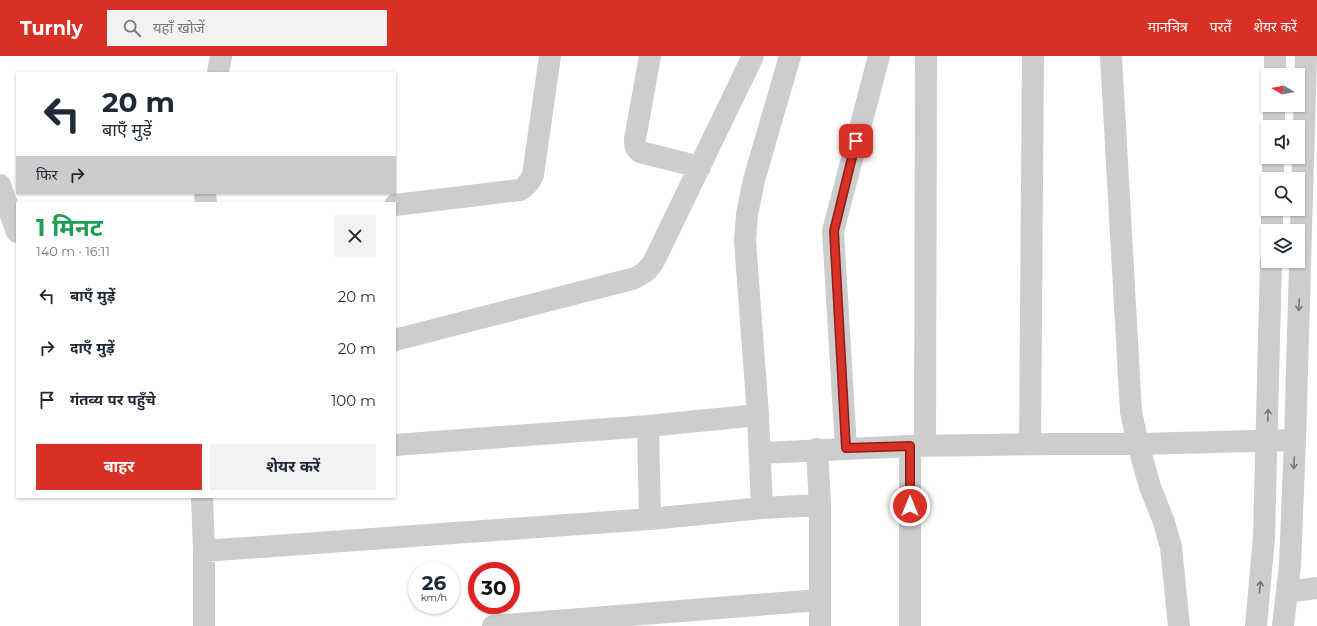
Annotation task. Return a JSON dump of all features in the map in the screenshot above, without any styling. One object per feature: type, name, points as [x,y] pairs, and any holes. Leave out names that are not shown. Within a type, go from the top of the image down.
[{"type":"street","points":[[218,72],[221,56]]},
{"type":"street","points":[[396,205],[520,190],[530,182],[533,176],[550,56]]},
{"type":"street","points":[[650,56],[635,139],[636,149],[640,152],[700,166]]},
{"type":"street","points":[[396,340],[632,279],[650,268],[753,56]]},
{"type":"street","points":[[762,508],[758,415],[745,241],[746,214],[754,180],[790,56]]},
{"type":"street","points":[[846,448],[834,231],[879,56]]},
{"type":"street","points":[[910,626],[918,446],[926,56]]},
{"type":"street","points":[[1030,444],[1033,56]]},
{"type":"street","points":[[1111,56],[1131,412],[1150,487],[1164,522],[1171,547],[1179,626]]},
{"type":"street","points":[[1274,68],[1275,56]]},
{"type":"street","points":[[1283,626],[1290,565],[1296,440],[1309,279],[1311,95],[1306,56]]},
{"type":"street","points":[[1256,626],[1264,537],[1271,268]]},
{"type":"street","points":[[396,445],[648,426],[758,415]]},
{"type":"street","points":[[648,426],[650,519]]},
{"type":"street","points":[[760,452],[918,446],[1138,444],[1296,440]]},
{"type":"street","points":[[817,449],[820,505],[820,626]]},
{"type":"street","points":[[202,498],[204,626]]},
{"type":"street","points":[[204,551],[650,519],[762,508],[820,505]]},
{"type":"street","points":[[1287,592],[1317,588]]},
{"type":"street","points":[[493,626],[820,600]]},
{"type":"route","points":[[856,141],[834,231],[846,448],[910,446],[910,506]]}]
